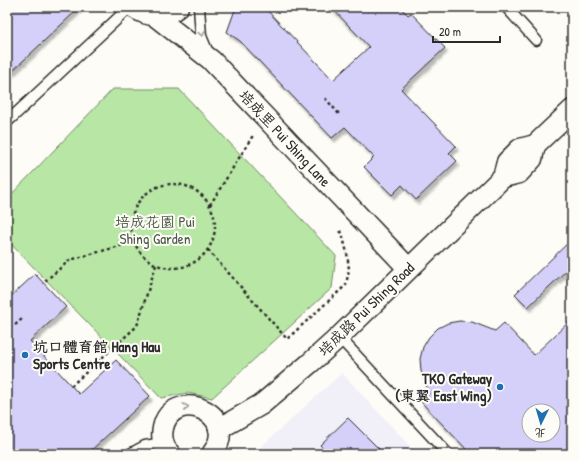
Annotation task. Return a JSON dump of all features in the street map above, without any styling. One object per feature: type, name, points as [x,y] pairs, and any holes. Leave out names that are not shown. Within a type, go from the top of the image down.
[{"type":"street","name":"培成里 Pui Shing Lane","points":[[133,7],[146,14],[155,16],[212,60],[408,268]]},
{"type":"street","points":[[155,16],[165,14],[178,7]]},
{"type":"street","name":"培成路 Pui Shing Road","points":[[219,429],[262,404],[339,337],[408,268],[503,177],[519,173],[532,159],[535,145],[564,120],[572,110]]},
{"type":"street","points":[[166,448],[162,433],[168,416],[175,410],[193,406],[202,408],[213,417],[219,429],[219,439],[212,454]]},
{"type":"lane","points":[[7,122],[130,7]]},
{"type":"lane","points":[[199,7],[201,36],[205,48],[212,60]]},
{"type":"lane","points":[[506,7],[536,40]]},
{"type":"lane","points":[[339,337],[448,454]]},
{"type":"lane","points":[[130,454],[145,446],[166,448]]},
{"type":"path","points":[[325,98],[339,114]]},
{"type":"path","points":[[210,205],[252,137],[257,142]]},
{"type":"path","points":[[175,184],[189,187],[201,194],[210,205],[216,228],[213,240],[208,250],[198,260],[185,267],[170,268],[156,265],[139,252],[134,242],[131,229],[133,215],[139,202],[148,192],[161,186],[175,184]]},
{"type":"path","points":[[208,250],[287,339],[346,285],[349,269],[347,252],[342,233],[337,227]]},
{"type":"path","points":[[45,281],[70,260],[134,242]]},
{"type":"path","points":[[71,386],[137,326],[156,265]]},
{"type":"path","points":[[15,325],[22,319]]},
{"type":"shaded area","points":[[342,373],[417,454],[253,454]]},
{"type":"green space","name":"培成花園 Pui Shing Garden","points":[[113,89],[179,89],[336,256],[332,288],[212,398],[188,393],[161,398],[7,240],[7,199]]},
{"type":"building","points":[[7,7],[80,7],[7,76]]},
{"type":"building","points":[[236,7],[264,7],[333,80],[369,47],[331,7],[400,7],[408,15],[411,13],[445,48],[401,89],[456,146],[449,153],[457,161],[416,200],[402,185],[392,195],[364,167],[374,157],[345,127],[332,138],[240,41],[227,32]]},
{"type":"building","points":[[572,239],[572,265],[528,307],[515,294]]},
{"type":"building","points":[[35,274],[66,307],[30,341],[79,394],[116,360],[150,396],[87,454],[7,454],[7,300]]},
{"type":"building","name":"TKO Gateway (東翼 East Wing)","points":[[572,319],[572,454],[471,454],[421,402],[429,394],[421,371],[420,359],[423,347],[429,337],[438,328],[448,323],[460,321],[472,322],[495,331],[504,323],[534,355]]},
{"type":"building","points":[[348,418],[384,454],[329,454],[320,445]]},
{"type":"place","name":"坑口體育館 Hang Hau Sports Centre","points":[[25,355]]},
{"type":"place","name":"TKO Gateway (東翼 East Wing)","points":[[500,387]]}]
